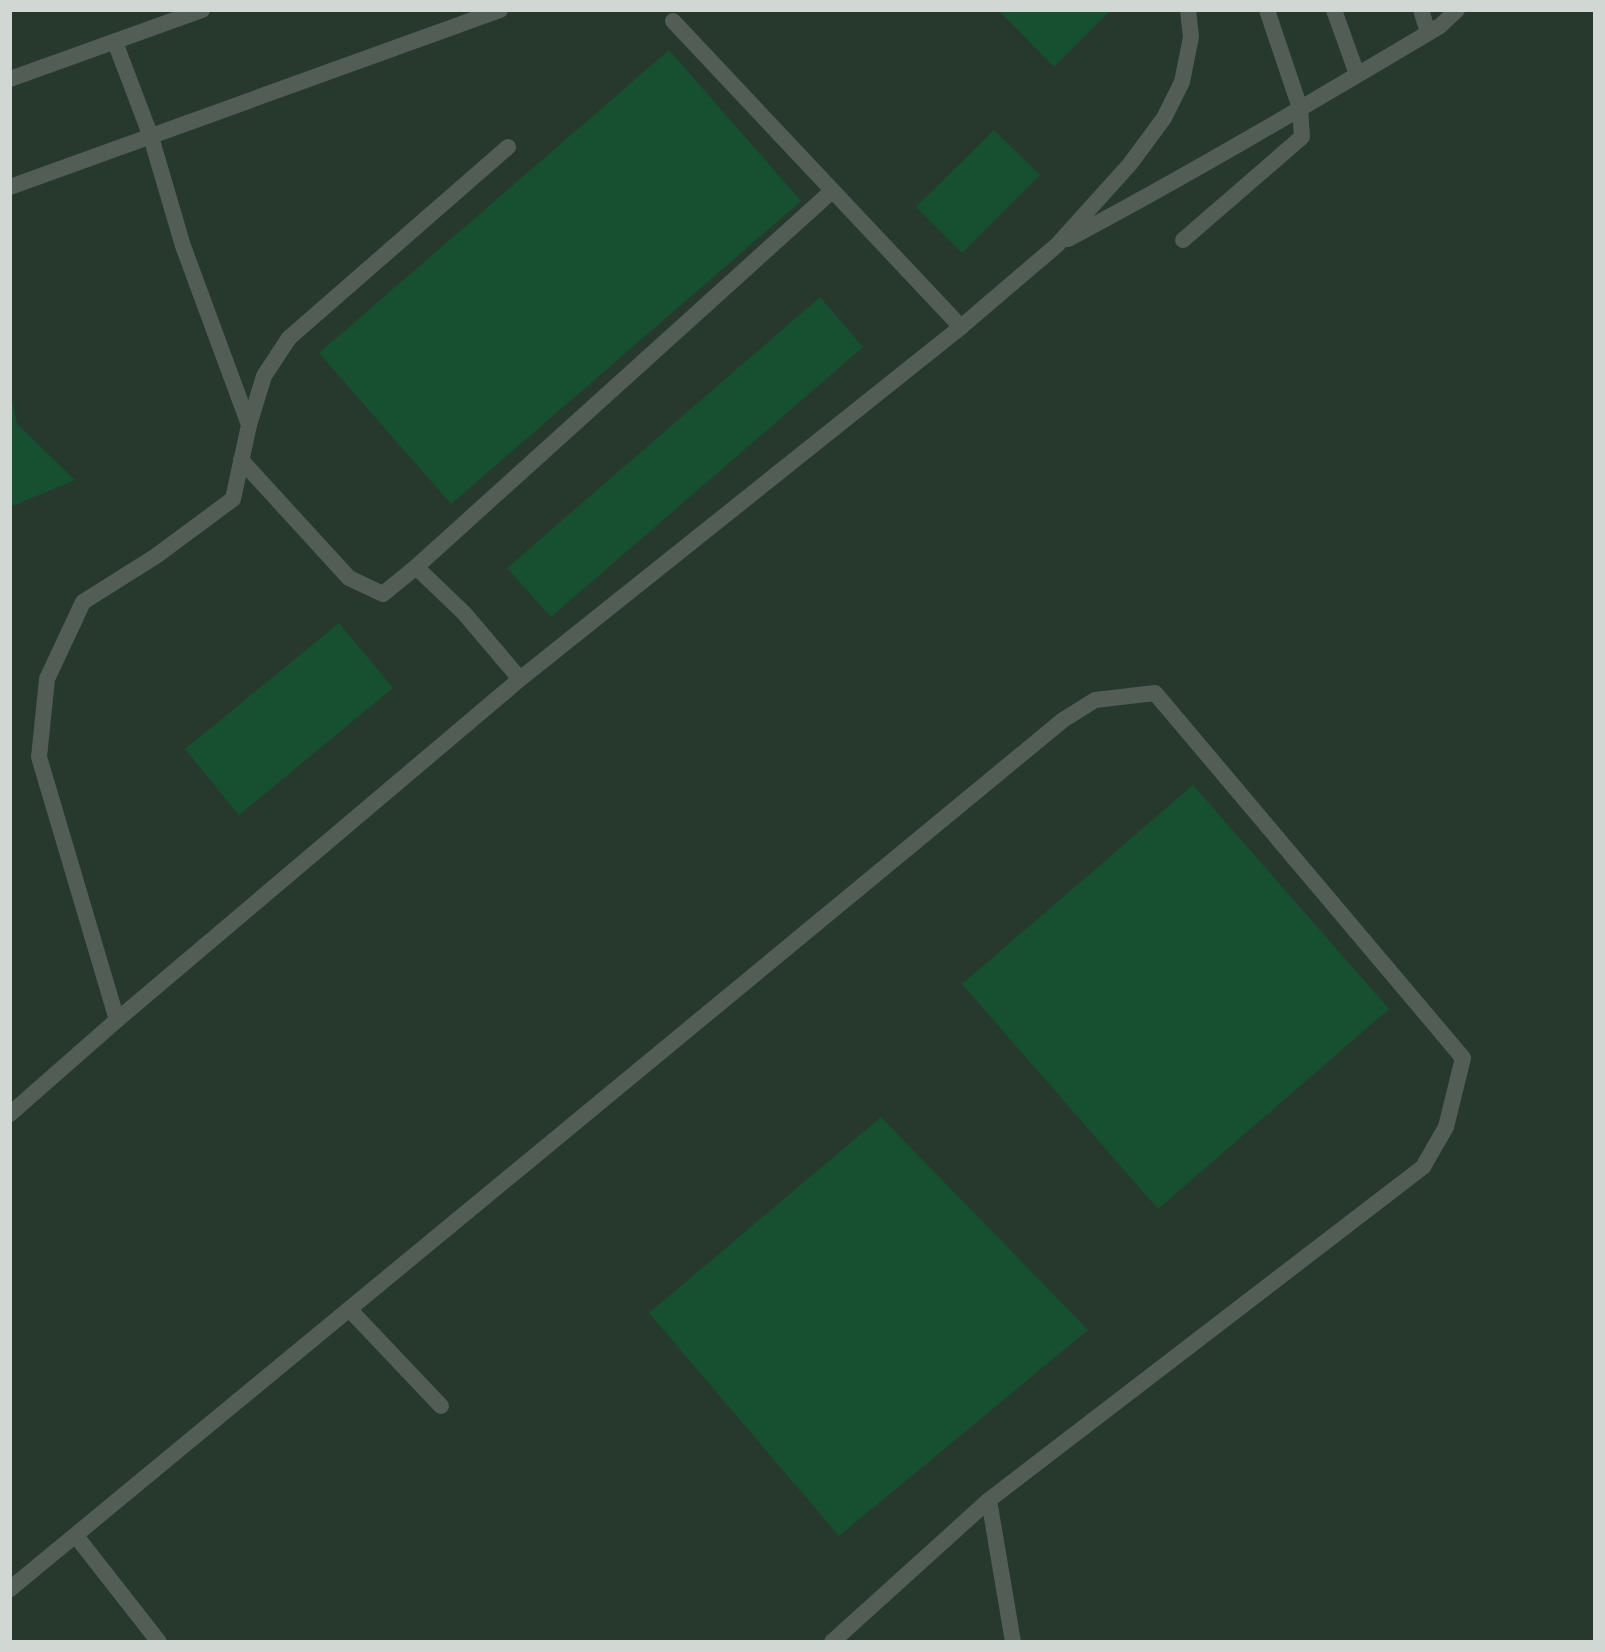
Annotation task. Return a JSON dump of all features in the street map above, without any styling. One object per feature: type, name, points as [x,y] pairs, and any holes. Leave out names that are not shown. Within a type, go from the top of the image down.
[{"type":"lane","points":[[10,79],[202,10]]},
{"type":"lane","points":[[10,187],[500,10]]},
{"type":"lane","points":[[10,1113],[520,679],[961,327],[1057,245],[1130,164],[1164,118],[1182,82],[1191,37],[1188,10]]},
{"type":"lane","points":[[1183,240],[1302,137],[1300,108],[1267,10]]},
{"type":"lane","points":[[1334,10],[1357,74]]},
{"type":"lane","points":[[1421,10],[1428,33]]},
{"type":"lane","points":[[1057,245],[1155,193],[1428,33],[1457,10]]},
{"type":"lane","points":[[673,21],[961,327]]},
{"type":"lane","points":[[115,42],[151,137],[183,246],[249,425]]},
{"type":"lane","points":[[117,1020],[39,757],[47,680],[83,602],[156,556],[233,499],[249,425],[264,376],[289,338],[508,147]]},
{"type":"lane","points":[[241,460],[349,578],[383,594],[416,567],[832,191]]},
{"type":"lane","points":[[416,567],[464,613],[520,679]]},
{"type":"lane","points":[[10,1589],[1063,720],[1095,700],[1155,693],[1463,1058],[1446,1127],[1423,1167],[989,1500],[832,1641]]},
{"type":"lane","points":[[350,1310],[441,1406]]},
{"type":"lane","points":[[989,1500],[1013,1641]]},
{"type":"lane","points":[[76,1536],[159,1641]]},
{"type":"shaded area","points":[[11,11],[1594,11],[1594,1641],[11,1642]]},
{"type":"building","points":[[998,10],[1111,10],[1054,67]]},
{"type":"building","points":[[669,50],[801,201],[451,504],[319,353]]},
{"type":"building","points":[[994,130],[1040,175],[962,253],[916,207]]},
{"type":"building","points":[[820,297],[863,347],[551,617],[507,568]]},
{"type":"building","points":[[10,389],[17,424],[75,480],[10,507]]},
{"type":"building","points":[[339,623],[393,688],[239,815],[185,749]]},
{"type":"building","points":[[1193,785],[1389,1009],[1158,1209],[962,984]]},
{"type":"building","points":[[881,1117],[1088,1330],[839,1536],[649,1313]]}]
